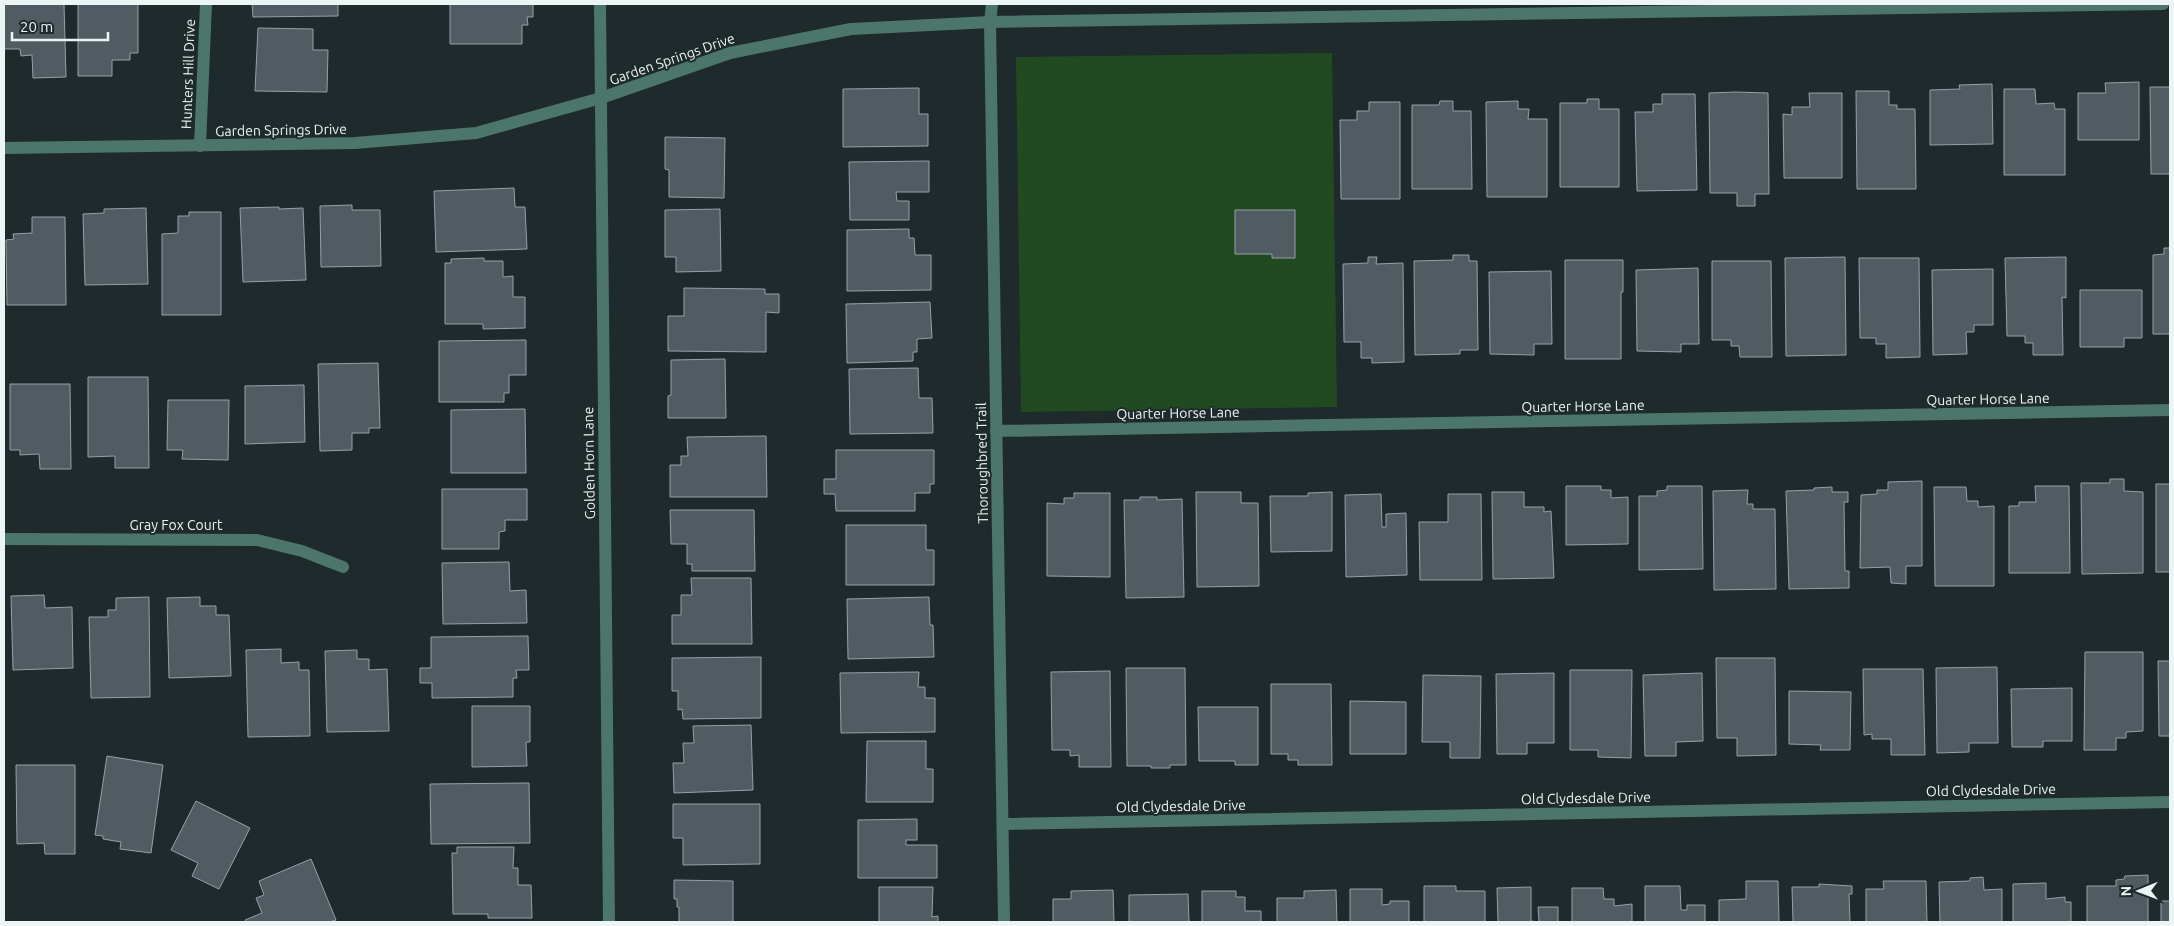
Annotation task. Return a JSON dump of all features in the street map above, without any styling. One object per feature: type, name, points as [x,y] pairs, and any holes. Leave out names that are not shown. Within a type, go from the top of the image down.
[{"type":"street","name":"Hunters Hill Drive","points":[[200,146],[206,4]]},
{"type":"street","name":"Golden Horn Lane","points":[[600,4],[609,922]]},
{"type":"street","name":"Thoroughbred Trail","points":[[992,4],[990,22],[1004,922]]},
{"type":"street","name":"Garden Springs Drive","points":[[4,148],[355,143],[476,133],[600,98],[730,53],[851,29],[990,22],[1507,9],[2163,4]]},
{"type":"street","name":"Quarter Horse Lane","points":[[996,431],[2170,410]]},
{"type":"street","name":"Gray Fox Court","points":[[4,539],[257,540],[302,551],[343,567]]},
{"type":"street","name":"Old Clydesdale Drive","points":[[1003,824],[2170,802]]},
{"type":"green space","points":[[1332,53],[1337,407],[1021,412],[1016,57]]},
{"type":"building","points":[[4,4],[64,4],[66,77],[33,78],[32,55],[21,56],[20,49],[4,49]]},
{"type":"building","points":[[78,4],[138,4],[138,53],[130,53],[130,60],[112,60],[112,76],[78,76]]},
{"type":"building","points":[[252,4],[338,4],[338,16],[253,17]]},
{"type":"building","points":[[450,4],[533,4],[533,17],[527,17],[528,25],[522,25],[522,44],[450,44]]},
{"type":"building","points":[[258,28],[313,29],[313,50],[328,50],[327,92],[255,91]]},
{"type":"building","points":[[2139,82],[2139,140],[2078,140],[2078,93],[2106,93],[2105,83]]},
{"type":"building","points":[[1992,84],[1993,144],[1930,145],[1930,90],[1960,89],[1959,85]]},
{"type":"building","points":[[2150,87],[2170,87],[2170,174],[2151,174]]},
{"type":"building","points":[[919,88],[919,114],[928,114],[928,146],[843,147],[843,89]]},
{"type":"building","points":[[2004,89],[2035,89],[2036,104],[2054,103],[2055,109],[2065,109],[2065,175],[2004,175]]},
{"type":"building","points":[[1856,91],[1889,91],[1889,105],[1897,105],[1897,109],[1915,109],[1916,189],[1857,189]]},
{"type":"building","points":[[1709,93],[1768,93],[1769,194],[1755,194],[1755,206],[1737,206],[1737,193],[1710,193]]},
{"type":"building","points":[[1809,93],[1842,93],[1842,178],[1784,178],[1783,114],[1792,115],[1792,107],[1810,107]]},
{"type":"building","points":[[1662,94],[1695,94],[1697,190],[1637,191],[1635,112],[1653,112],[1653,104],[1662,104]]},
{"type":"building","points":[[1587,99],[1599,99],[1599,109],[1619,109],[1619,187],[1560,187],[1560,103],[1587,103]]},
{"type":"building","points":[[1440,101],[1453,101],[1453,111],[1471,111],[1472,189],[1412,189],[1412,105],[1439,105]]},
{"type":"building","points":[[1518,101],[1518,109],[1529,109],[1528,119],[1547,119],[1547,197],[1487,197],[1486,102]]},
{"type":"building","points":[[1369,102],[1400,102],[1400,199],[1341,199],[1340,120],[1357,120],[1357,111],[1369,111]]},
{"type":"building","points":[[665,137],[725,138],[724,198],[669,197],[669,170],[665,169]]},
{"type":"building","points":[[929,161],[929,192],[896,192],[897,201],[909,201],[909,220],[850,220],[849,162]]},
{"type":"building","points":[[514,188],[515,207],[525,207],[527,249],[436,252],[434,191]]},
{"type":"building","points":[[352,205],[352,210],[380,210],[381,266],[321,267],[320,206]]},
{"type":"building","points":[[279,207],[279,209],[303,208],[306,280],[243,282],[240,208]]},
{"type":"building","points":[[146,208],[148,284],[85,285],[83,214],[104,213],[104,209]]},
{"type":"building","points":[[720,209],[721,271],[676,272],[676,257],[665,257],[665,210]]},
{"type":"building","points":[[1235,210],[1295,210],[1295,258],[1272,258],[1272,254],[1235,254]]},
{"type":"building","points":[[189,212],[221,212],[221,315],[162,315],[162,234],[178,233],[178,216],[189,216]]},
{"type":"building","points":[[32,217],[65,217],[66,305],[7,305],[6,240],[14,239],[13,234],[32,233]]},
{"type":"building","points":[[909,229],[909,238],[914,238],[915,255],[931,255],[931,290],[847,291],[847,230]]},
{"type":"building","points":[[2164,248],[2170,248],[2170,334],[2153,334],[2153,255],[2164,254]]},
{"type":"building","points":[[1453,255],[1469,255],[1469,261],[1477,261],[1478,350],[1460,350],[1460,354],[1415,355],[1414,261],[1453,260]]},
{"type":"building","points":[[1368,257],[1377,257],[1376,264],[1403,263],[1404,362],[1372,363],[1372,358],[1361,358],[1361,342],[1344,342],[1343,264],[1368,263]]},
{"type":"building","points":[[1845,257],[1846,355],[1786,356],[1785,258]]},
{"type":"building","points":[[2066,257],[2066,298],[2062,297],[2063,355],[2033,355],[2033,343],[2025,343],[2025,336],[2007,336],[2005,258]]},
{"type":"building","points":[[484,258],[484,261],[503,261],[503,277],[513,276],[513,297],[525,297],[525,328],[483,329],[483,324],[445,324],[445,263],[451,263],[451,259]]},
{"type":"building","points":[[1859,258],[1919,258],[1920,357],[1886,358],[1886,344],[1876,344],[1876,338],[1860,338]]},
{"type":"building","points":[[1565,260],[1623,260],[1621,359],[1565,359]]},
{"type":"building","points":[[1712,261],[1771,261],[1772,357],[1740,357],[1739,346],[1731,346],[1731,340],[1712,340]]},
{"type":"building","points":[[1698,268],[1699,344],[1681,344],[1681,352],[1637,351],[1636,270]]},
{"type":"building","points":[[1993,269],[1993,325],[1974,325],[1974,332],[1966,332],[1967,354],[1933,355],[1932,270]]},
{"type":"building","points":[[1551,271],[1552,344],[1534,344],[1534,355],[1490,354],[1489,272]]},
{"type":"building","points":[[684,288],[765,289],[765,294],[779,294],[779,313],[766,312],[766,352],[668,351],[668,316],[684,316]]},
{"type":"building","points":[[2080,290],[2142,290],[2142,338],[2124,338],[2124,347],[2080,347]]},
{"type":"building","points":[[930,302],[932,338],[917,339],[917,352],[913,352],[913,361],[847,363],[846,304]]},
{"type":"building","points":[[526,340],[526,375],[509,375],[509,393],[504,393],[504,402],[439,402],[439,341]]},
{"type":"building","points":[[725,359],[726,418],[668,418],[668,396],[671,395],[671,360]]},
{"type":"building","points":[[378,363],[380,428],[369,428],[369,433],[352,433],[352,450],[320,451],[318,364]]},
{"type":"building","points":[[918,368],[919,398],[932,398],[933,433],[850,434],[849,369]]},
{"type":"building","points":[[88,377],[148,377],[149,468],[115,468],[115,456],[88,457]]},
{"type":"building","points":[[10,384],[70,384],[71,469],[40,469],[39,454],[20,455],[20,450],[10,450]]},
{"type":"building","points":[[304,385],[305,442],[245,444],[245,386]]},
{"type":"building","points":[[168,400],[229,400],[228,460],[182,459],[183,450],[167,450]]},
{"type":"building","points":[[525,409],[526,473],[451,473],[451,410]]},
{"type":"building","points":[[766,436],[767,497],[670,497],[670,465],[681,465],[681,456],[688,456],[687,437]]},
{"type":"building","points":[[836,450],[934,450],[934,484],[930,484],[930,493],[915,493],[915,511],[836,511],[835,494],[824,494],[824,479],[836,479]]},
{"type":"building","points":[[2110,479],[2124,479],[2124,491],[2143,492],[2143,573],[2082,574],[2081,483],[2110,483]]},
{"type":"building","points":[[1922,481],[1922,566],[1906,566],[1906,584],[1891,583],[1890,567],[1860,568],[1861,495],[1877,494],[1877,490],[1888,490],[1888,482]]},
{"type":"building","points":[[2156,484],[2170,484],[2170,572],[2156,572]]},
{"type":"building","points":[[1566,486],[1601,486],[1601,490],[1611,490],[1611,498],[1628,497],[1628,544],[1566,545]]},
{"type":"building","points":[[1667,486],[1702,486],[1703,569],[1639,570],[1639,496],[1657,496],[1657,491],[1667,490]]},
{"type":"building","points":[[2035,486],[2069,486],[2070,573],[2009,573],[2009,506],[2019,506],[2019,502],[2036,502]]},
{"type":"building","points":[[1832,487],[1832,492],[1848,492],[1848,502],[1844,502],[1845,571],[1849,571],[1849,588],[1789,589],[1786,491]]},
{"type":"building","points":[[1934,487],[1966,487],[1967,501],[1978,501],[1978,507],[1994,506],[1994,586],[1935,586]]},
{"type":"building","points":[[442,489],[527,489],[527,520],[505,520],[505,531],[499,532],[499,549],[442,549]]},
{"type":"building","points":[[1748,490],[1747,504],[1753,504],[1753,509],[1775,509],[1776,589],[1714,590],[1713,491]]},
{"type":"building","points":[[1196,492],[1241,492],[1241,503],[1258,503],[1259,586],[1197,587]]},
{"type":"building","points":[[1332,492],[1332,551],[1271,552],[1270,496],[1308,496],[1308,493]]},
{"type":"building","points":[[1492,492],[1524,492],[1524,507],[1544,507],[1544,512],[1551,511],[1554,578],[1493,579]]},
{"type":"building","points":[[1074,493],[1110,493],[1110,577],[1047,576],[1047,503],[1064,504],[1064,498],[1074,498]]},
{"type":"building","points":[[1381,494],[1382,527],[1386,527],[1386,514],[1406,513],[1407,575],[1346,577],[1345,495]]},
{"type":"building","points":[[1448,494],[1481,494],[1482,580],[1420,580],[1419,522],[1448,522]]},
{"type":"building","points":[[1140,497],[1157,497],[1157,500],[1182,499],[1184,597],[1126,598],[1124,500],[1140,500]]},
{"type":"building","points":[[670,510],[754,510],[755,571],[692,571],[692,564],[687,564],[687,544],[671,544]]},
{"type":"building","points":[[846,525],[926,525],[926,550],[934,550],[934,585],[846,585]]},
{"type":"building","points":[[509,562],[510,591],[526,590],[527,623],[443,624],[442,563]]},
{"type":"building","points":[[691,578],[751,578],[752,644],[672,644],[672,615],[681,615],[681,595],[692,595]]},
{"type":"building","points":[[44,595],[45,608],[72,607],[73,668],[13,670],[11,596]]},
{"type":"building","points":[[149,597],[150,697],[91,698],[89,617],[108,617],[108,610],[116,610],[116,598]]},
{"type":"building","points":[[200,597],[200,606],[216,606],[216,615],[229,615],[231,676],[169,678],[167,598]]},
{"type":"building","points":[[929,597],[930,625],[933,625],[934,657],[848,659],[847,599]]},
{"type":"building","points":[[528,636],[529,670],[516,670],[517,678],[513,678],[513,697],[432,698],[432,683],[420,683],[420,668],[431,668],[431,637]]},
{"type":"building","points":[[281,649],[281,663],[299,662],[299,670],[309,670],[310,736],[248,737],[246,650]]},
{"type":"building","points":[[357,650],[357,659],[369,659],[369,670],[387,669],[389,731],[327,732],[325,651]]},
{"type":"building","points":[[2085,652],[2143,652],[2143,731],[2126,732],[2126,738],[2116,738],[2116,750],[2084,750]]},
{"type":"building","points":[[761,657],[761,718],[683,719],[682,709],[678,710],[678,691],[672,691],[672,658]]},
{"type":"building","points":[[1716,658],[1775,658],[1776,755],[1737,756],[1737,738],[1717,738]]},
{"type":"building","points":[[2158,661],[2170,661],[2170,736],[2159,736]]},
{"type":"building","points":[[1997,667],[1998,743],[1969,743],[1969,752],[1937,753],[1936,668]]},
{"type":"building","points":[[1126,668],[1185,668],[1186,765],[1170,765],[1170,768],[1127,766]]},
{"type":"building","points":[[1863,669],[1923,669],[1925,755],[1891,755],[1891,739],[1872,739],[1872,734],[1864,735]]},
{"type":"building","points":[[1570,670],[1632,670],[1631,758],[1598,757],[1598,750],[1570,750]]},
{"type":"building","points":[[1110,671],[1111,767],[1079,767],[1079,755],[1070,756],[1070,750],[1052,750],[1051,672]]},
{"type":"building","points":[[919,672],[918,687],[925,687],[925,698],[935,698],[935,732],[841,733],[840,673]]},
{"type":"building","points":[[1554,673],[1554,743],[1527,743],[1527,754],[1497,754],[1496,674]]},
{"type":"building","points":[[1702,673],[1703,741],[1676,742],[1676,756],[1645,756],[1643,675]]},
{"type":"building","points":[[1423,675],[1481,676],[1480,758],[1450,758],[1450,742],[1422,742]]},
{"type":"building","points":[[1271,684],[1331,684],[1332,765],[1298,765],[1298,760],[1288,760],[1288,754],[1271,754]]},
{"type":"building","points":[[2072,688],[2072,741],[2043,741],[2043,747],[2012,747],[2011,689]]},
{"type":"building","points":[[1789,691],[1851,692],[1850,750],[1820,750],[1821,745],[1789,744]]},
{"type":"building","points":[[1350,701],[1406,702],[1406,754],[1350,754]]},
{"type":"building","points":[[472,706],[530,706],[530,742],[526,742],[527,766],[472,767]]},
{"type":"building","points":[[1198,707],[1258,707],[1258,765],[1235,765],[1235,761],[1199,761]]},
{"type":"building","points":[[751,725],[753,790],[674,793],[673,763],[684,763],[683,743],[694,743],[693,726]]},
{"type":"building","points":[[867,741],[926,741],[926,769],[933,769],[933,802],[866,802]]},
{"type":"building","points":[[107,756],[163,765],[151,853],[120,849],[121,842],[103,839],[103,836],[95,835]]},
{"type":"building","points":[[16,765],[75,765],[75,854],[45,854],[44,843],[17,844]]},
{"type":"building","points":[[529,783],[530,843],[431,844],[430,784]]},
{"type":"building","points":[[196,801],[250,828],[219,889],[192,876],[198,863],[171,850]]},
{"type":"building","points":[[673,804],[760,804],[760,864],[683,865],[683,838],[673,838]]},
{"type":"building","points":[[917,819],[917,840],[906,840],[906,845],[937,845],[937,878],[858,878],[858,820]]},
{"type":"building","points":[[457,847],[514,847],[513,868],[518,868],[518,885],[531,885],[532,918],[488,918],[488,914],[453,914],[452,853],[457,853]]},
{"type":"building","points":[[311,859],[336,920],[329,922],[246,922],[245,920],[262,913],[256,898],[264,895],[259,881]]},
{"type":"building","points":[[2148,875],[2148,922],[2087,922],[2087,886],[2116,886],[2116,880],[2124,879],[2125,876]]},
{"type":"building","points":[[1983,877],[1984,890],[2002,889],[2002,922],[1940,922],[1939,882],[1970,881],[1970,878]]},
{"type":"building","points":[[674,880],[733,881],[733,922],[679,922],[679,907],[677,907],[677,899],[674,899]]},
{"type":"building","points":[[1746,881],[1778,881],[1779,922],[1719,922],[1719,900],[1746,899]]},
{"type":"building","points":[[1883,881],[1926,881],[1927,922],[1866,922],[1866,889],[1884,889]]},
{"type":"building","points":[[2046,883],[2046,899],[2065,897],[2065,902],[2071,902],[2071,922],[2013,922],[2013,884]]},
{"type":"building","points":[[1819,884],[1852,886],[1852,894],[1849,894],[1850,922],[1793,922],[1792,887],[1819,887]]},
{"type":"building","points":[[1424,886],[1456,886],[1456,891],[1485,891],[1485,922],[1424,922]]},
{"type":"building","points":[[1645,886],[1680,886],[1681,910],[1687,910],[1687,905],[1705,905],[1705,922],[1645,922]]},
{"type":"building","points":[[879,887],[933,887],[932,917],[938,916],[938,922],[879,922]]},
{"type":"building","points":[[1531,887],[1531,921],[1539,922],[1498,922],[1497,888]]},
{"type":"building","points":[[1572,888],[1603,888],[1604,899],[1614,899],[1614,906],[1632,904],[1632,922],[1572,922]]},
{"type":"building","points":[[1350,889],[1382,889],[1382,905],[1390,904],[1390,901],[1409,901],[1409,922],[1350,922]]},
{"type":"building","points":[[1113,890],[1114,922],[1053,922],[1053,899],[1071,899],[1071,891]]},
{"type":"building","points":[[1336,890],[1337,922],[1277,922],[1277,898],[1304,898],[1304,891]]},
{"type":"building","points":[[1202,891],[1236,891],[1236,897],[1245,897],[1245,911],[1261,911],[1261,922],[1202,922]]},
{"type":"building","points":[[1188,894],[1189,922],[1129,922],[1129,895]]},
{"type":"building","points":[[2161,901],[2170,901],[2170,922],[2161,922]]},
{"type":"building","points":[[1538,907],[1558,907],[1558,922],[1539,922]]}]
